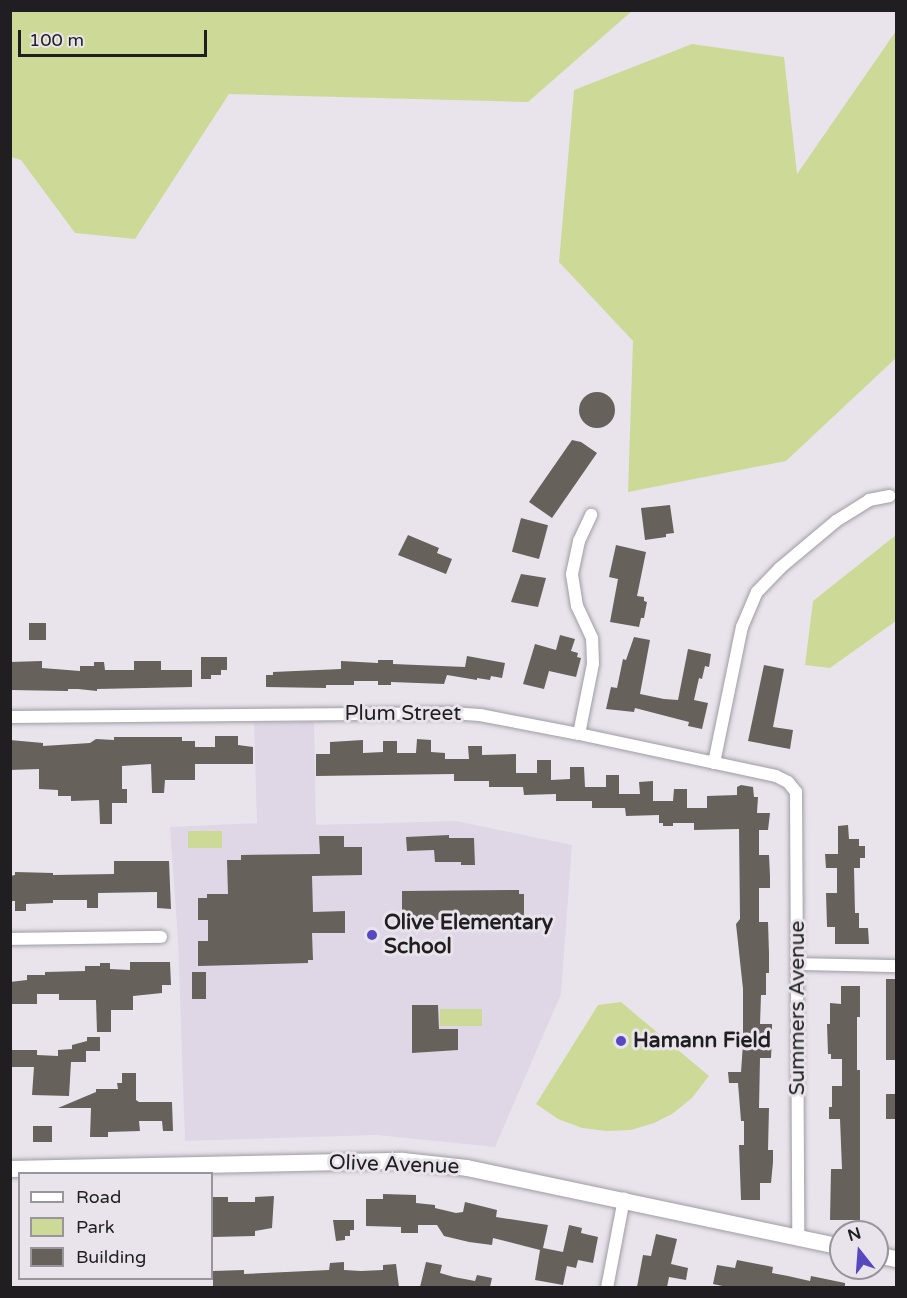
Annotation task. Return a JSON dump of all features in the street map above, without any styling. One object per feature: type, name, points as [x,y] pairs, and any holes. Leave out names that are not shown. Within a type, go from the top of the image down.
[{"type":"street","points":[[714,763],[742,627],[757,592],[780,568],[836,521],[869,500],[890,496]]},
{"type":"street","points":[[579,734],[593,664],[592,638],[577,606],[572,574],[579,541],[591,515]]},
{"type":"street","name":"Plum Street","points":[[10,717],[450,712],[480,715],[579,734],[776,776],[788,782]]},
{"type":"street","name":"Summers Avenue","points":[[788,782],[796,792],[798,1237]]},
{"type":"street","points":[[10,939],[161,937]]},
{"type":"street","points":[[798,964],[897,966]]},
{"type":"street","name":"Olive Avenue","points":[[10,1169],[403,1161],[467,1168],[624,1199],[829,1244]]},
{"type":"street","points":[[607,1287],[624,1199]]},
{"type":"shaded area","name":"Olive Elementary School","points":[[314,722],[316,825],[456,821],[572,845],[561,994],[495,1147],[377,1135],[185,1141],[178,941],[170,827],[257,823],[254,723]]},
{"type":"green space","points":[[11,10],[632,11],[528,102],[229,94],[135,239],[75,233],[21,160],[11,157]]},
{"type":"green space","points":[[896,31],[896,358],[786,461],[628,492],[633,341],[559,262],[574,90],[692,44],[784,57],[797,174]]},
{"type":"green space","points":[[896,535],[896,621],[830,668],[805,665],[813,601]]},
{"type":"green space","points":[[188,831],[222,831],[222,848],[188,848]]},
{"type":"green space","name":"Hamann Field","points":[[621,1002],[709,1076],[692,1098],[672,1114],[654,1123],[631,1130],[606,1131],[582,1128],[558,1119],[536,1104],[598,1005]]},
{"type":"green space","points":[[440,1009],[482,1009],[482,1026],[440,1026]]},
{"type":"building","points":[[597,392],[609,398],[615,410],[609,422],[597,428],[585,422],[579,410],[585,398]]},
{"type":"building","points":[[572,440],[581,442],[597,453],[552,518],[529,502]]},
{"type":"building","points":[[670,505],[674,533],[666,534],[666,537],[645,540],[641,508]]},
{"type":"building","points":[[521,518],[548,525],[539,559],[512,552]]},
{"type":"building","points":[[408,535],[439,548],[437,553],[452,559],[446,574],[398,555]]},
{"type":"building","points":[[616,545],[646,552],[637,596],[644,597],[644,601],[647,602],[644,618],[641,618],[639,627],[610,622],[618,579],[609,577]]},
{"type":"building","points":[[521,574],[546,578],[538,607],[511,602]]},
{"type":"building","points":[[29,623],[46,623],[46,640],[29,640]]},
{"type":"building","points":[[560,635],[575,639],[571,651],[578,653],[577,657],[581,658],[576,677],[549,671],[544,689],[523,684],[535,644],[556,650]]},
{"type":"building","points":[[634,637],[650,640],[640,694],[678,700],[688,649],[711,654],[709,667],[705,666],[702,679],[699,678],[694,700],[708,703],[702,729],[688,726],[689,722],[635,708],[634,712],[606,709],[611,687],[617,688],[623,659],[626,660]]},
{"type":"building","points":[[467,656],[505,663],[502,678],[491,676],[490,680],[477,678],[477,680],[447,675],[444,684],[391,682],[391,685],[378,685],[378,681],[354,681],[354,685],[326,685],[326,688],[266,687],[266,675],[273,675],[273,672],[341,669],[341,661],[378,663],[378,660],[393,660],[393,664],[465,667]]},
{"type":"building","points":[[201,657],[227,657],[227,670],[221,670],[221,675],[211,675],[211,679],[201,679]]},
{"type":"building","points":[[42,661],[42,668],[80,671],[80,666],[94,666],[94,662],[104,662],[105,670],[134,670],[134,661],[161,661],[161,670],[192,670],[192,687],[97,689],[97,691],[10,690],[10,662]]},
{"type":"building","points":[[764,665],[784,669],[773,727],[793,730],[790,749],[748,741]]},
{"type":"building","points":[[215,736],[238,736],[238,745],[253,747],[253,764],[195,764],[195,780],[165,780],[164,793],[152,793],[151,764],[122,766],[122,789],[127,789],[127,803],[112,803],[112,824],[100,824],[99,800],[71,801],[71,796],[58,796],[58,790],[39,789],[39,769],[10,770],[10,740],[43,743],[43,746],[90,743],[96,739],[114,740],[114,737],[182,737],[182,741],[195,741],[195,747],[215,747]]},
{"type":"building","points":[[417,739],[431,740],[431,752],[445,753],[445,759],[469,759],[468,746],[482,746],[482,755],[516,754],[516,773],[537,773],[537,760],[551,760],[551,780],[570,779],[570,767],[584,767],[585,787],[606,787],[606,775],[619,775],[619,794],[640,794],[639,782],[653,781],[653,801],[673,801],[674,789],[687,789],[687,808],[707,808],[707,796],[737,795],[737,787],[741,785],[753,787],[754,797],[758,797],[757,813],[770,813],[768,830],[759,830],[759,855],[769,855],[770,876],[770,888],[759,888],[759,922],[768,922],[769,953],[766,995],[761,995],[760,1024],[772,1024],[772,1036],[771,1058],[760,1058],[759,1108],[769,1108],[768,1150],[773,1150],[773,1162],[771,1183],[760,1183],[760,1200],[741,1200],[739,1145],[744,1145],[744,1121],[741,1121],[738,1083],[729,1083],[728,1072],[741,1072],[743,1044],[743,989],[736,924],[740,919],[739,829],[694,830],[694,823],[673,823],[673,826],[663,826],[663,823],[659,823],[659,815],[626,816],[625,808],[592,808],[592,801],[556,801],[556,794],[524,795],[523,787],[489,787],[489,781],[454,781],[454,774],[316,776],[316,754],[330,754],[330,742],[363,740],[363,753],[383,752],[383,741],[397,741],[397,753],[416,753]]},
{"type":"building","points":[[848,825],[849,839],[859,839],[859,846],[865,846],[865,858],[860,858],[860,868],[854,868],[855,913],[859,913],[859,928],[868,928],[869,944],[835,944],[835,927],[827,927],[826,893],[837,893],[837,868],[826,868],[825,854],[838,854],[838,826]]},
{"type":"building","points":[[449,835],[449,838],[474,838],[475,865],[461,865],[461,862],[435,862],[434,850],[407,851],[406,837]]},
{"type":"building","points":[[319,836],[344,836],[344,847],[362,847],[362,875],[312,876],[313,912],[345,911],[345,933],[312,933],[313,960],[308,960],[308,963],[198,966],[198,941],[208,941],[208,920],[198,920],[198,898],[207,898],[207,894],[228,894],[227,860],[241,860],[241,855],[320,854]]},
{"type":"building","points":[[114,861],[169,861],[171,909],[157,908],[157,892],[98,893],[98,908],[87,908],[87,900],[53,900],[53,903],[26,904],[26,911],[15,911],[15,901],[10,901],[10,876],[15,875],[15,872],[53,873],[53,875],[114,874]]},
{"type":"building","points":[[519,890],[519,894],[524,894],[524,920],[408,920],[408,913],[402,913],[402,891]]},
{"type":"building","points":[[130,962],[170,962],[171,985],[162,985],[162,993],[133,996],[133,1010],[111,1010],[111,1032],[97,1032],[96,1000],[59,1000],[59,994],[37,994],[37,1004],[10,1004],[10,982],[27,980],[27,975],[85,971],[85,966],[100,966],[100,963],[110,963],[110,969],[130,970]]},
{"type":"building","points":[[192,972],[206,972],[206,999],[192,999]]},
{"type":"building","points":[[886,979],[896,979],[896,1060],[886,1060]]},
{"type":"building","points":[[841,986],[860,986],[860,1017],[857,1017],[857,1070],[860,1070],[860,1220],[830,1220],[831,1169],[842,1169],[840,1119],[829,1119],[829,1107],[832,1107],[832,1086],[842,1086],[842,1059],[831,1059],[831,1054],[828,1054],[827,1024],[830,1024],[830,1003],[841,1004]]},
{"type":"building","points":[[412,1005],[438,1005],[439,1029],[458,1029],[458,1050],[412,1053]]},
{"type":"building","points":[[87,1037],[100,1037],[100,1051],[86,1051],[86,1062],[71,1062],[69,1096],[32,1095],[34,1067],[12,1067],[12,1050],[37,1050],[37,1055],[58,1056],[58,1050],[72,1049],[72,1045],[87,1041]]},
{"type":"building","points":[[122,1073],[136,1073],[136,1100],[139,1102],[172,1102],[173,1131],[163,1131],[162,1121],[139,1121],[140,1131],[108,1132],[108,1137],[90,1137],[91,1108],[58,1108],[96,1092],[96,1089],[118,1089],[117,1083],[122,1083]]},
{"type":"building","points":[[886,1094],[896,1094],[896,1119],[886,1119]]},
{"type":"building","points":[[33,1126],[52,1126],[52,1142],[33,1142]]},
{"type":"building","points":[[383,1194],[416,1195],[416,1203],[435,1205],[435,1208],[456,1213],[463,1212],[465,1202],[497,1210],[496,1217],[548,1225],[543,1248],[563,1252],[569,1225],[582,1228],[581,1233],[598,1237],[593,1263],[578,1260],[576,1268],[567,1266],[563,1285],[535,1280],[540,1250],[493,1238],[492,1245],[444,1236],[437,1225],[418,1225],[418,1233],[401,1233],[401,1227],[366,1226],[366,1199],[383,1199]]},
{"type":"building","points":[[274,1196],[272,1228],[255,1231],[255,1236],[213,1237],[213,1197],[228,1197],[228,1202],[255,1202],[255,1197]]},
{"type":"building","points":[[333,1220],[354,1220],[354,1230],[350,1230],[350,1236],[345,1236],[345,1240],[336,1241]]},
{"type":"building","points":[[656,1234],[677,1239],[671,1264],[688,1268],[686,1280],[669,1277],[667,1287],[637,1287],[643,1255],[651,1256]]},
{"type":"building","points":[[737,1260],[773,1267],[772,1273],[810,1281],[811,1276],[845,1283],[845,1287],[727,1287],[713,1284],[717,1265],[735,1268]]},
{"type":"building","points":[[344,1262],[344,1270],[361,1271],[383,1270],[383,1265],[396,1264],[399,1287],[213,1287],[213,1271],[244,1270],[244,1274],[329,1270],[330,1263]]},
{"type":"building","points":[[426,1262],[442,1265],[440,1273],[454,1277],[475,1281],[477,1275],[492,1278],[490,1287],[420,1287]]},
{"type":"place","name":"Olive Elementary School","points":[[372,935]]},
{"type":"place","name":"Hamann Field","points":[[621,1041]]}]
